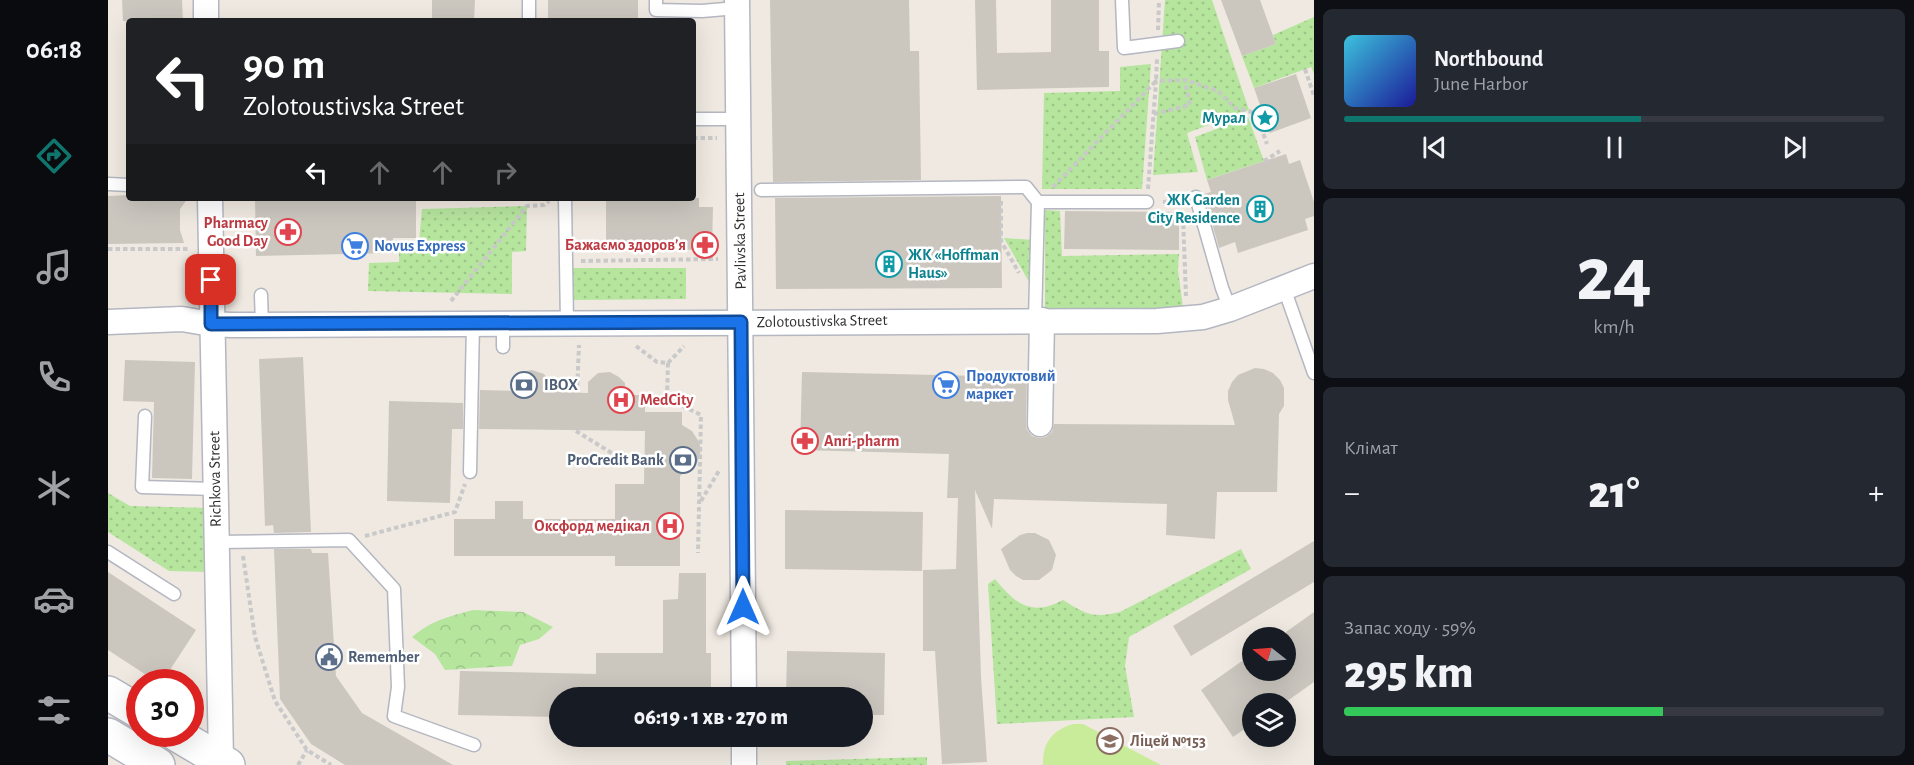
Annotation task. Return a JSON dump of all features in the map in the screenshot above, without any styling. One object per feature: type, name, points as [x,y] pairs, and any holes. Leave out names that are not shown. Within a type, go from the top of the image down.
[{"type":"main road","points":[[108,693],[126,703]]},
{"type":"main road","points":[[108,735],[158,765]]},
{"type":"main road","points":[[198,747],[225,763]]},
{"type":"street","points":[[206,0],[206,18]]},
{"type":"street","name":"Pavlivska Street","points":[[737,4],[744,687]]},
{"type":"street","name":"Richkova Street","points":[[210,201],[216,489],[229,542],[225,763]]},
{"type":"street","name":"Zolotoustivska Street","points":[[108,322],[182,319],[211,324],[262,325],[1157,321],[1203,317],[1230,309],[1314,276]]},
{"type":"street","points":[[1038,320],[1040,424]]},
{"type":"street","points":[[744,747],[744,765]]},
{"type":"lane","points":[[529,18],[530,0]]},
{"type":"lane","points":[[1122,0],[1124,48],[1178,41]]},
{"type":"lane","points":[[655,10],[702,11],[737,4]]},
{"type":"lane","points":[[696,119],[739,119]]},
{"type":"lane","points":[[108,184],[126,185]]},
{"type":"lane","points":[[761,190],[1026,186],[1038,202],[1038,320]]},
{"type":"lane","points":[[1196,197],[1230,309]]},
{"type":"lane","points":[[565,201],[567,323]]},
{"type":"lane","points":[[1038,202],[1147,202]]},
{"type":"lane","points":[[1284,288],[1314,373]]},
{"type":"lane","points":[[261,295],[262,325]]},
{"type":"lane","points":[[470,472],[473,323]]},
{"type":"lane","points":[[503,323],[503,347]]},
{"type":"lane","points":[[145,416],[142,487],[216,489]]},
{"type":"lane","points":[[229,542],[349,540],[394,589],[398,687],[394,716],[474,745]]},
{"type":"lane","points":[[108,552],[174,594]]},
{"type":"path","points":[[1159,0],[1156,81],[1147,202],[1183,201]]},
{"type":"path","points":[[1305,69],[1314,96]]},
{"type":"path","points":[[1153,114],[1190,105],[1185,80]]},
{"type":"path","points":[[1038,202],[1156,81],[1185,80],[1218,91],[1235,108],[1256,113],[1267,144]]},
{"type":"path","points":[[696,138],[718,138]]},
{"type":"path","points":[[1264,161],[1280,151]]},
{"type":"path","points":[[1001,187],[1001,241]]},
{"type":"path","points":[[446,308],[527,206],[544,205],[550,201]]},
{"type":"path","points":[[1183,213],[1186,297]]},
{"type":"path","points":[[108,249],[199,249]]},
{"type":"path","points":[[566,261],[718,259]]},
{"type":"path","points":[[686,343],[668,363],[667,398],[701,415],[698,554]]},
{"type":"path","points":[[633,344],[657,362],[668,363]]},
{"type":"path","points":[[577,393],[579,345]]},
{"type":"path","points":[[576,430],[623,460]]},
{"type":"path","points":[[699,503],[721,465]]},
{"type":"path","points":[[349,540],[454,512],[470,472]]},
{"type":"path","points":[[229,542],[275,702],[307,750],[331,765]]},
{"type":"path","points":[[298,765],[307,750]]},
{"type":"green space","points":[[1165,0],[1212,0],[1249,110],[1187,133],[1198,172],[1153,175]]},
{"type":"green space","points":[[1314,17],[1314,74],[1311,67],[1254,88],[1242,56],[1276,44],[1273,35]]},
{"type":"green space","points":[[1151,64],[1142,189],[1042,189],[1044,93],[1120,91],[1120,67]]},
{"type":"green space","points":[[1248,117],[1264,161],[1207,180],[1195,137]]},
{"type":"green space","points":[[527,206],[526,251],[512,252],[512,294],[368,291],[369,263],[399,262],[399,250],[418,252],[422,209]]},
{"type":"green space","points":[[1045,210],[1060,211],[1062,256],[1179,254],[1178,270],[1183,308],[1045,311]]},
{"type":"green space","points":[[1004,238],[1034,240],[1032,287]]},
{"type":"green space","points":[[572,268],[686,268],[686,299],[572,300]]},
{"type":"green space","points":[[108,493],[130,506],[211,508],[211,572],[169,571],[108,532]]},
{"type":"green space","points":[[1241,549],[1251,569],[1129,637],[1125,666],[1134,717],[997,724],[988,584],[995,579],[1017,601],[1033,607],[1052,605],[1063,600],[1090,614],[1111,614],[1120,612]]},
{"type":"green space","points":[[473,610],[523,612],[553,627],[539,639],[520,645],[512,666],[445,670],[435,654],[412,637],[441,620]]},
{"type":"green space","points":[[1073,724],[1083,724],[1161,765],[1043,765],[1044,751],[1050,739],[1059,730]]},
{"type":"green space","points":[[927,757],[927,765],[786,765],[786,761]]},
{"type":"building","points":[[122,0],[182,0],[183,18],[126,18],[126,21],[123,21]]},
{"type":"building","points":[[432,0],[475,0],[474,18],[432,18]]},
{"type":"building","points":[[548,0],[638,0],[638,18],[548,18]]},
{"type":"building","points":[[770,0],[909,0],[910,51],[919,51],[921,180],[773,182]]},
{"type":"building","points":[[975,0],[996,0],[997,53],[1051,52],[1051,0],[1099,0],[1099,51],[1109,51],[1109,87],[977,90]]},
{"type":"building","points":[[1221,0],[1260,0],[1276,44],[1242,56]]},
{"type":"building","points":[[1296,74],[1311,118],[1270,133],[1254,88]]},
{"type":"building","name":"ЖК Garden City Residence","points":[[1286,154],[1289,164],[1300,160],[1314,202],[1314,216],[1305,219],[1308,230],[1238,253],[1235,242],[1219,248],[1204,194],[1211,192],[1207,180]]},
{"type":"building","points":[[126,195],[126,201],[186,201],[180,209],[180,230],[184,243],[108,244],[108,196]]},
{"type":"building","name":"ЖК «Hoffman Haus»","points":[[1001,196],[1002,288],[776,289],[775,198]]},
{"type":"building","points":[[696,198],[699,198],[699,207],[713,207],[712,250],[606,249],[606,201],[696,201]]},
{"type":"building","points":[[255,201],[416,201],[416,238],[393,238],[393,253],[256,256]]},
{"type":"building","points":[[1065,211],[1179,212],[1179,250],[1064,249]]},
{"type":"building","points":[[303,357],[311,532],[274,533],[273,525],[265,526],[259,359]]},
{"type":"building","points":[[125,360],[195,362],[192,479],[152,478],[154,402],[123,401]]},
{"type":"building","points":[[1255,368],[1273,373],[1284,388],[1284,406],[1279,414],[1277,492],[1217,492],[1215,539],[1166,535],[1167,504],[994,499],[992,529],[975,490],[981,677],[987,762],[942,764],[935,651],[923,651],[923,570],[956,569],[958,498],[947,498],[949,454],[800,450],[802,372],[1027,377],[1027,430],[1032,436],[1040,438],[1052,432],[1054,424],[1235,425],[1228,400],[1228,391],[1238,375]]},
{"type":"building","points":[[532,370],[544,374],[558,392],[588,393],[588,382],[598,373],[610,372],[625,383],[625,395],[645,395],[645,412],[682,412],[682,425],[692,431],[701,450],[698,461],[680,476],[680,566],[615,566],[615,556],[454,556],[454,519],[495,519],[495,501],[523,501],[523,519],[615,519],[615,484],[644,484],[645,431],[479,429],[480,390],[516,391],[516,380],[521,372]]},
{"type":"building","points":[[389,401],[463,403],[463,429],[452,429],[450,503],[387,501]]},
{"type":"building","points":[[785,510],[923,512],[922,571],[785,569]]},
{"type":"building","points":[[1035,533],[1049,540],[1056,555],[1052,570],[1039,580],[1023,580],[1016,576],[1010,570],[1001,549],[1020,535]]},
{"type":"building","points":[[1314,541],[1314,582],[1191,656],[1173,626]]},
{"type":"building","points":[[274,549],[311,549],[312,553],[328,553],[336,676],[362,713],[453,765],[345,765],[311,744],[280,699]]},
{"type":"building","points":[[108,572],[196,630],[170,669],[137,669],[108,650]]},
{"type":"building","points":[[679,573],[706,573],[706,653],[711,653],[711,687],[549,687],[549,717],[458,715],[460,671],[596,674],[596,653],[663,653],[663,600],[678,599]]},
{"type":"building","points":[[1314,612],[1314,682],[1296,695],[1242,693],[1242,731],[1233,737],[1201,690],[1242,661],[1242,681],[1296,681],[1296,627],[1293,627]]},
{"type":"building","points":[[787,651],[885,653],[884,715],[873,715],[873,687],[786,687]]},
{"type":"place","name":"Мурал","points":[[1265,118]]},
{"type":"place","name":"ЖК Garden City Residence","points":[[1260,209]]},
{"type":"place","name":"Pharmacy Good Day","points":[[288,232]]},
{"type":"place","name":"Бажаємо здоровʼя","points":[[705,245]]},
{"type":"place","name":"Novus Express","points":[[355,246]]},
{"type":"place","name":"ЖК «Hoffman Haus»","points":[[889,264]]},
{"type":"place","name":"IBOX","points":[[524,385]]},
{"type":"place","name":"Продуктовий маркет","points":[[946,385]]},
{"type":"place","name":"MedCity","points":[[621,400]]},
{"type":"place","name":"Anri-pharm","points":[[805,441]]},
{"type":"place","name":"ProCredit Bank","points":[[683,460]]},
{"type":"place","name":"Оксфорд медікал","points":[[670,526]]},
{"type":"place","name":"Remember","points":[[329,657]]},
{"type":"place","name":"Ліцей №153","points":[[1110,741]]},
{"type":"route","points":[[211,280],[211,324],[741,322],[743,607]]}]
